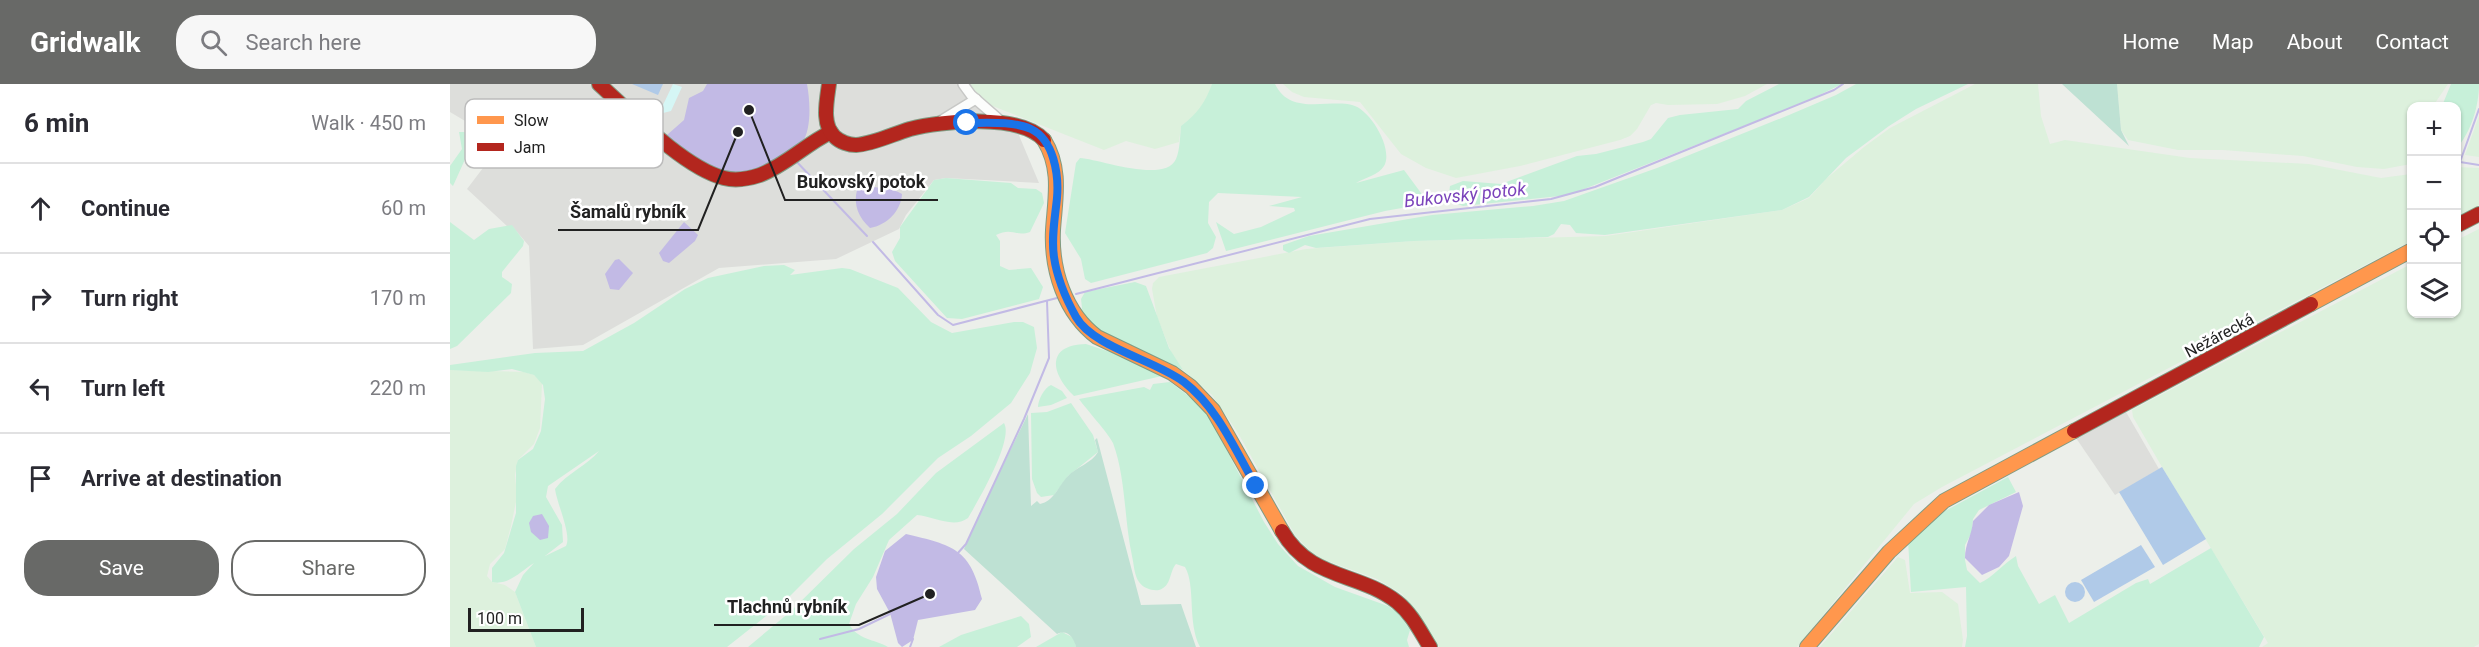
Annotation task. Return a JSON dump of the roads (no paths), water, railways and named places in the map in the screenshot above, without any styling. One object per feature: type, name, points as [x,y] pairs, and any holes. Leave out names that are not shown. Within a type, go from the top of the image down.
[{"type":"street","points":[[599,84],[616,99]]},
{"type":"street","points":[[829,84],[826,118],[831,132],[841,141],[857,145],[935,124],[1004,125],[1030,129],[1039,135],[1051,154],[1055,168],[1057,195],[1053,233],[1054,257],[1062,288],[1077,319],[1102,341],[1166,369],[1197,392],[1213,410],[1290,545],[1316,566],[1397,602],[1410,615],[1430,647]]},
{"type":"street","points":[[963,84],[1004,125]]},
{"type":"street","points":[[935,124],[976,99]]},
{"type":"street","points":[[663,140],[716,176],[733,179],[750,178],[780,164],[808,143],[831,132]]},
{"type":"street","points":[[2461,224],[2479,214]]},
{"type":"street","name":"Nežárecká","points":[[1807,647],[1901,539],[1924,516],[1944,501],[2407,253]]},
{"type":"waterway","name":"Bukovský potok","points":[[1076,294],[1370,219],[1551,199],[1595,187],[1834,90],[1843,84]]},
{"type":"waterway","points":[[2479,109],[2460,162],[2479,165]]},
{"type":"waterway","name":"Bukovský potok","points":[[795,160],[867,236]]},
{"type":"waterway","name":"Bukovský potok","points":[[873,242],[938,315],[953,325],[1057,298]]},
{"type":"waterway","points":[[957,554],[966,544],[1024,419],[1049,358],[1047,301]]},
{"type":"waterway","points":[[820,639],[859,629],[890,614]]},
{"type":"waterway","points":[[910,647],[913,639]]},
{"type":"place","name":"Bukovský potok","points":[[749,110]]},
{"type":"place","name":"Šamalů rybník","points":[[738,132]]},
{"type":"place","name":"Tlachnů rybník","points":[[930,594]]}]
